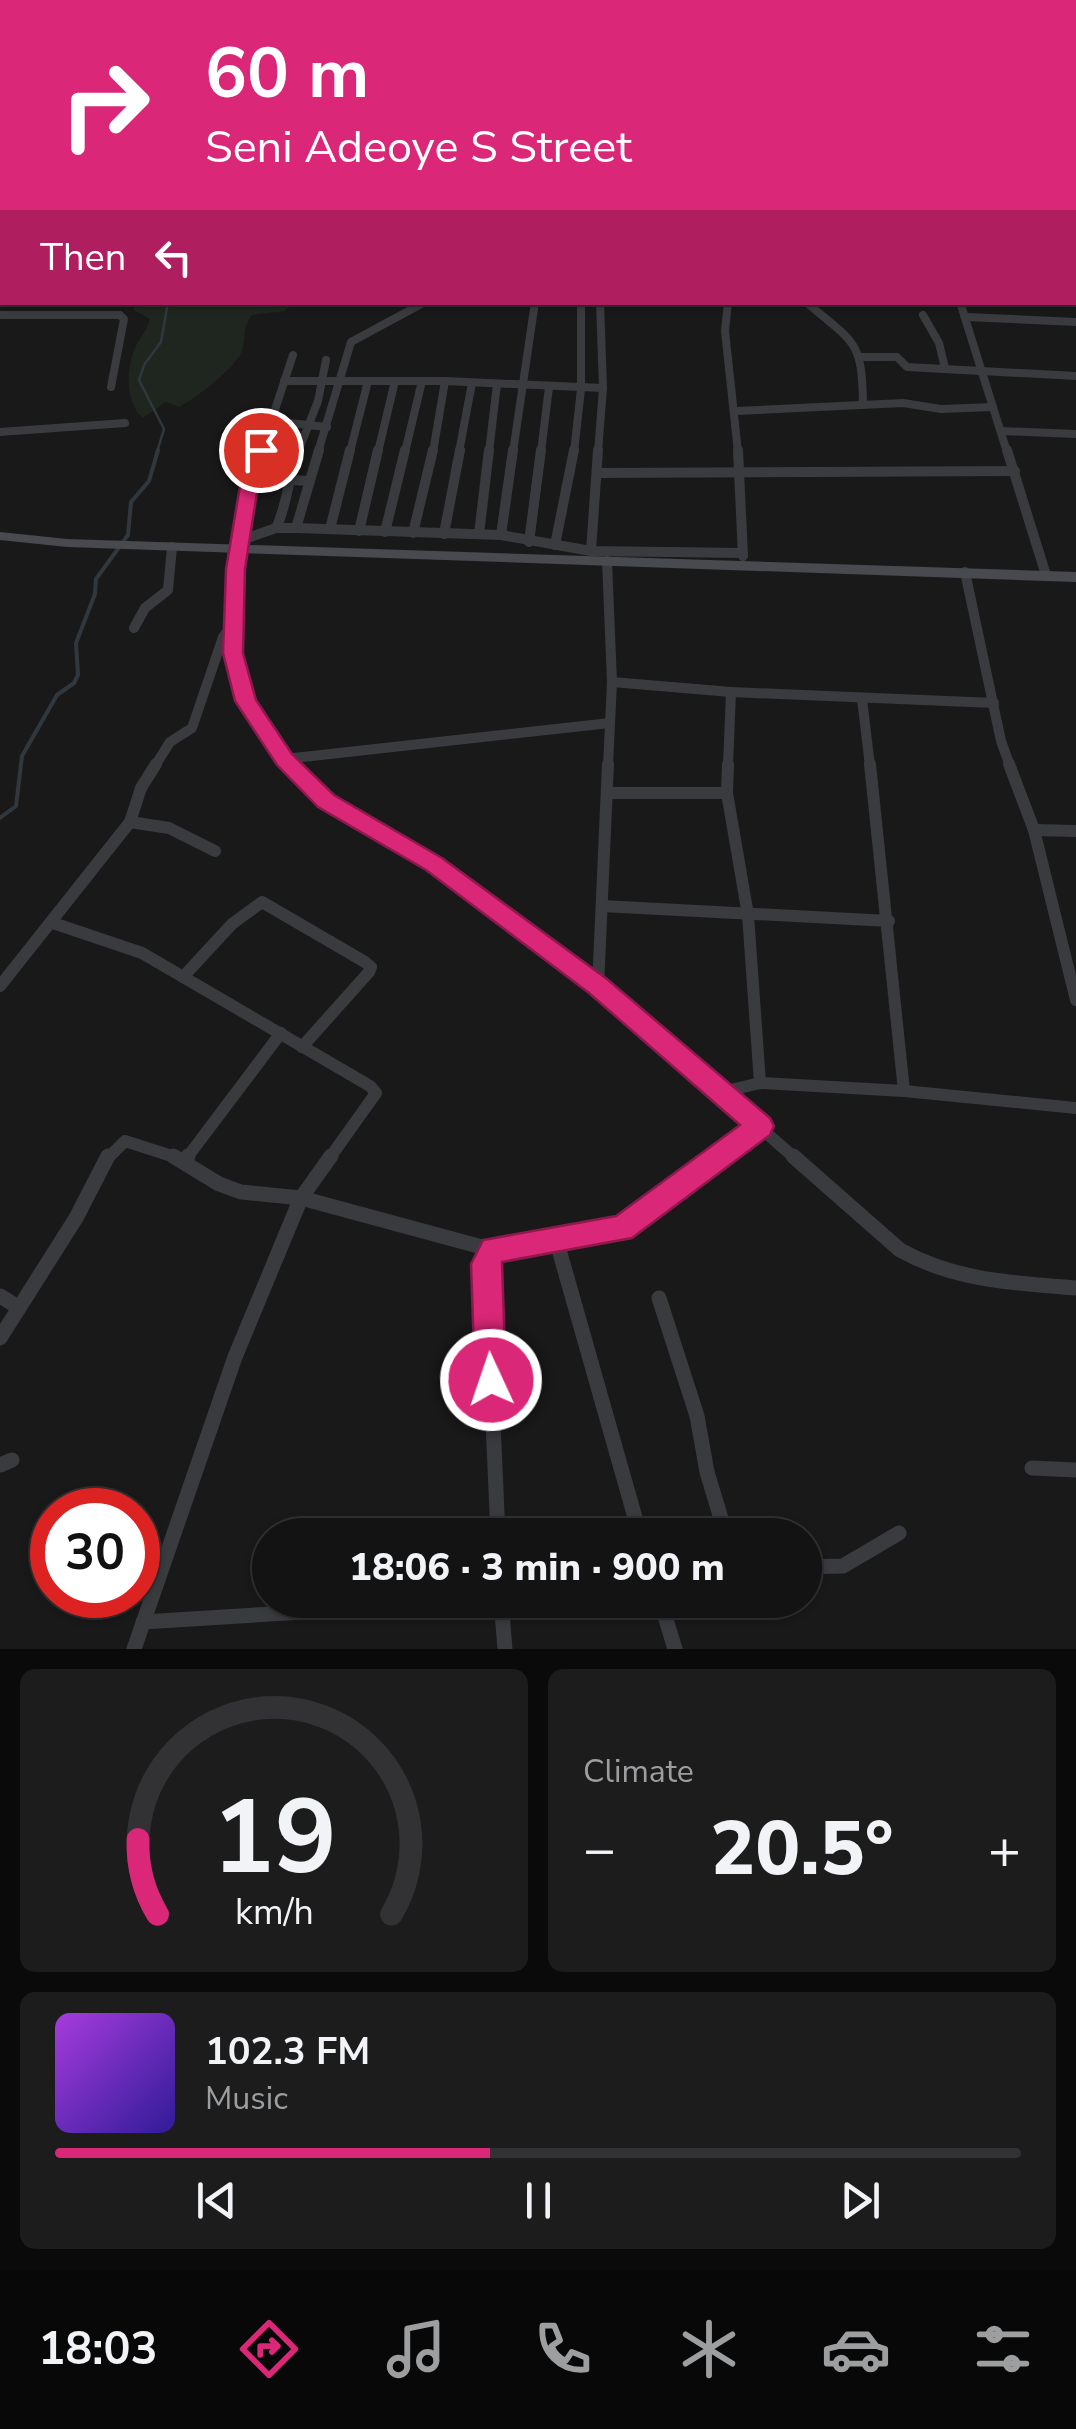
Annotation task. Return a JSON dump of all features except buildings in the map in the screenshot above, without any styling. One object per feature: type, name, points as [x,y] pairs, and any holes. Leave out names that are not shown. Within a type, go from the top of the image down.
[{"type":"main road","points":[[0,536],[172,547],[241,544],[607,561],[744,560],[1076,576]]},
{"type":"street","points":[[296,528],[351,342],[419,305]]},
{"type":"street","points":[[525,386],[520,384],[526,379],[525,350],[534,305]]},
{"type":"street","points":[[555,545],[568,503],[581,388],[581,305]]},
{"type":"street","points":[[591,551],[603,388],[600,305]]},
{"type":"street","points":[[241,544],[276,528],[296,528],[501,535],[591,551],[744,560],[736,411],[725,331],[728,305]]},
{"type":"street","points":[[810,305],[848,338],[862,357],[863,405]]},
{"type":"street","points":[[961,305],[1046,575]]},
{"type":"street","points":[[923,314],[945,368]]},
{"type":"street","points":[[0,315],[120,315],[124,319],[110,387]]},
{"type":"street","points":[[966,317],[1076,322]]},
{"type":"street","points":[[293,354],[253,478],[232,598],[233,653],[246,701],[285,759],[326,801],[434,864],[598,986],[922,1265],[967,1277],[1076,1288]]},
{"type":"street","points":[[862,357],[896,357],[907,367],[1076,376]]},
{"type":"street","points":[[276,528],[287,480],[308,426],[326,360]]},
{"type":"street","points":[[284,381],[446,381],[603,388]]},
{"type":"street","points":[[330,530],[368,381]]},
{"type":"street","points":[[359,531],[395,381]]},
{"type":"street","points":[[385,532],[422,381]]},
{"type":"street","points":[[413,534],[430,476],[446,381]]},
{"type":"street","points":[[444,534],[472,383]]},
{"type":"street","points":[[479,534],[497,384]]},
{"type":"street","points":[[501,535],[525,386]]},
{"type":"street","points":[[529,542],[548,387]]},
{"type":"street","points":[[736,411],[863,405],[993,407]]},
{"type":"street","points":[[270,421],[327,426]]},
{"type":"street","points":[[0,432],[125,422]]},
{"type":"street","points":[[1001,431],[1076,434]]},
{"type":"street","points":[[598,473],[1015,471]]},
{"type":"street","points":[[253,478],[310,481]]},
{"type":"street","points":[[134,628],[145,608],[168,590],[172,547]]},
{"type":"street","points":[[598,986],[612,682],[607,561]]},
{"type":"street","points":[[964,572],[1007,762],[1034,830],[1076,1000]]},
{"type":"street","points":[[0,986],[54,923],[130,822],[141,788],[170,742],[192,728],[223,637],[234,624]]},
{"type":"street","points":[[612,682],[731,692],[994,703]]},
{"type":"street","points":[[731,692],[727,793],[748,915],[760,1083]]},
{"type":"street","points":[[862,698],[889,921],[904,1091]]},
{"type":"street","points":[[285,759],[610,724]]},
{"type":"street","points":[[607,793],[727,793]]},
{"type":"street","points":[[130,822],[169,828],[215,851]]},
{"type":"street","points":[[1034,830],[1076,832]]},
{"type":"street","points":[[183,977],[245,913],[262,902],[364,962],[370,967],[369,972],[302,1048]]},
{"type":"street","points":[[602,906],[889,921]]},
{"type":"street","points":[[54,923],[142,953],[376,1093],[301,1198],[235,1357],[134,1649]]},
{"type":"street","points":[[185,1160],[281,1033]]},
{"type":"street","points":[[722,1092],[760,1083],[904,1091],[1076,1108]]},
{"type":"street","points":[[0,1338],[76,1218],[116,1145],[124,1141],[185,1160],[218,1184],[240,1192],[301,1198],[493,1250],[622,1228],[760,1126]]},
{"type":"street","points":[[556,1239],[635,1518]]},
{"type":"street","points":[[493,1250],[486,1264],[497,1518]]},
{"type":"street","points":[[0,1296],[18,1307]]},
{"type":"street","points":[[658,1298],[697,1416],[707,1472],[721,1518]]},
{"type":"street","points":[[1032,1468],[1076,1470]]},
{"type":"street","points":[[822,1572],[839,1570],[899,1533]]},
{"type":"street","points":[[143,1622],[252,1615]]},
{"type":"street","points":[[502,1618],[506,1649]]},
{"type":"street","points":[[668,1618],[675,1649]]},
{"type":"shaded area","points":[[133,305],[291,305],[285,311],[252,315],[246,324],[241,353],[223,375],[179,407],[166,402],[143,418],[130,395],[129,375],[135,348],[150,319],[134,310]]},
{"type":"waterway","points":[[157,452],[164,429],[139,380],[144,365],[161,342],[167,305]]},
{"type":"waterway","points":[[0,818],[16,806],[22,756],[57,695],[74,683],[78,675],[76,643],[95,594],[96,579],[128,535],[131,502],[149,481],[158,450]]},
{"type":"route","points":[[261,450],[249,486],[232,598],[233,653],[246,701],[285,759],[326,801],[402,842],[598,986],[760,1126],[622,1228],[493,1250],[486,1264],[491,1380]]}]
